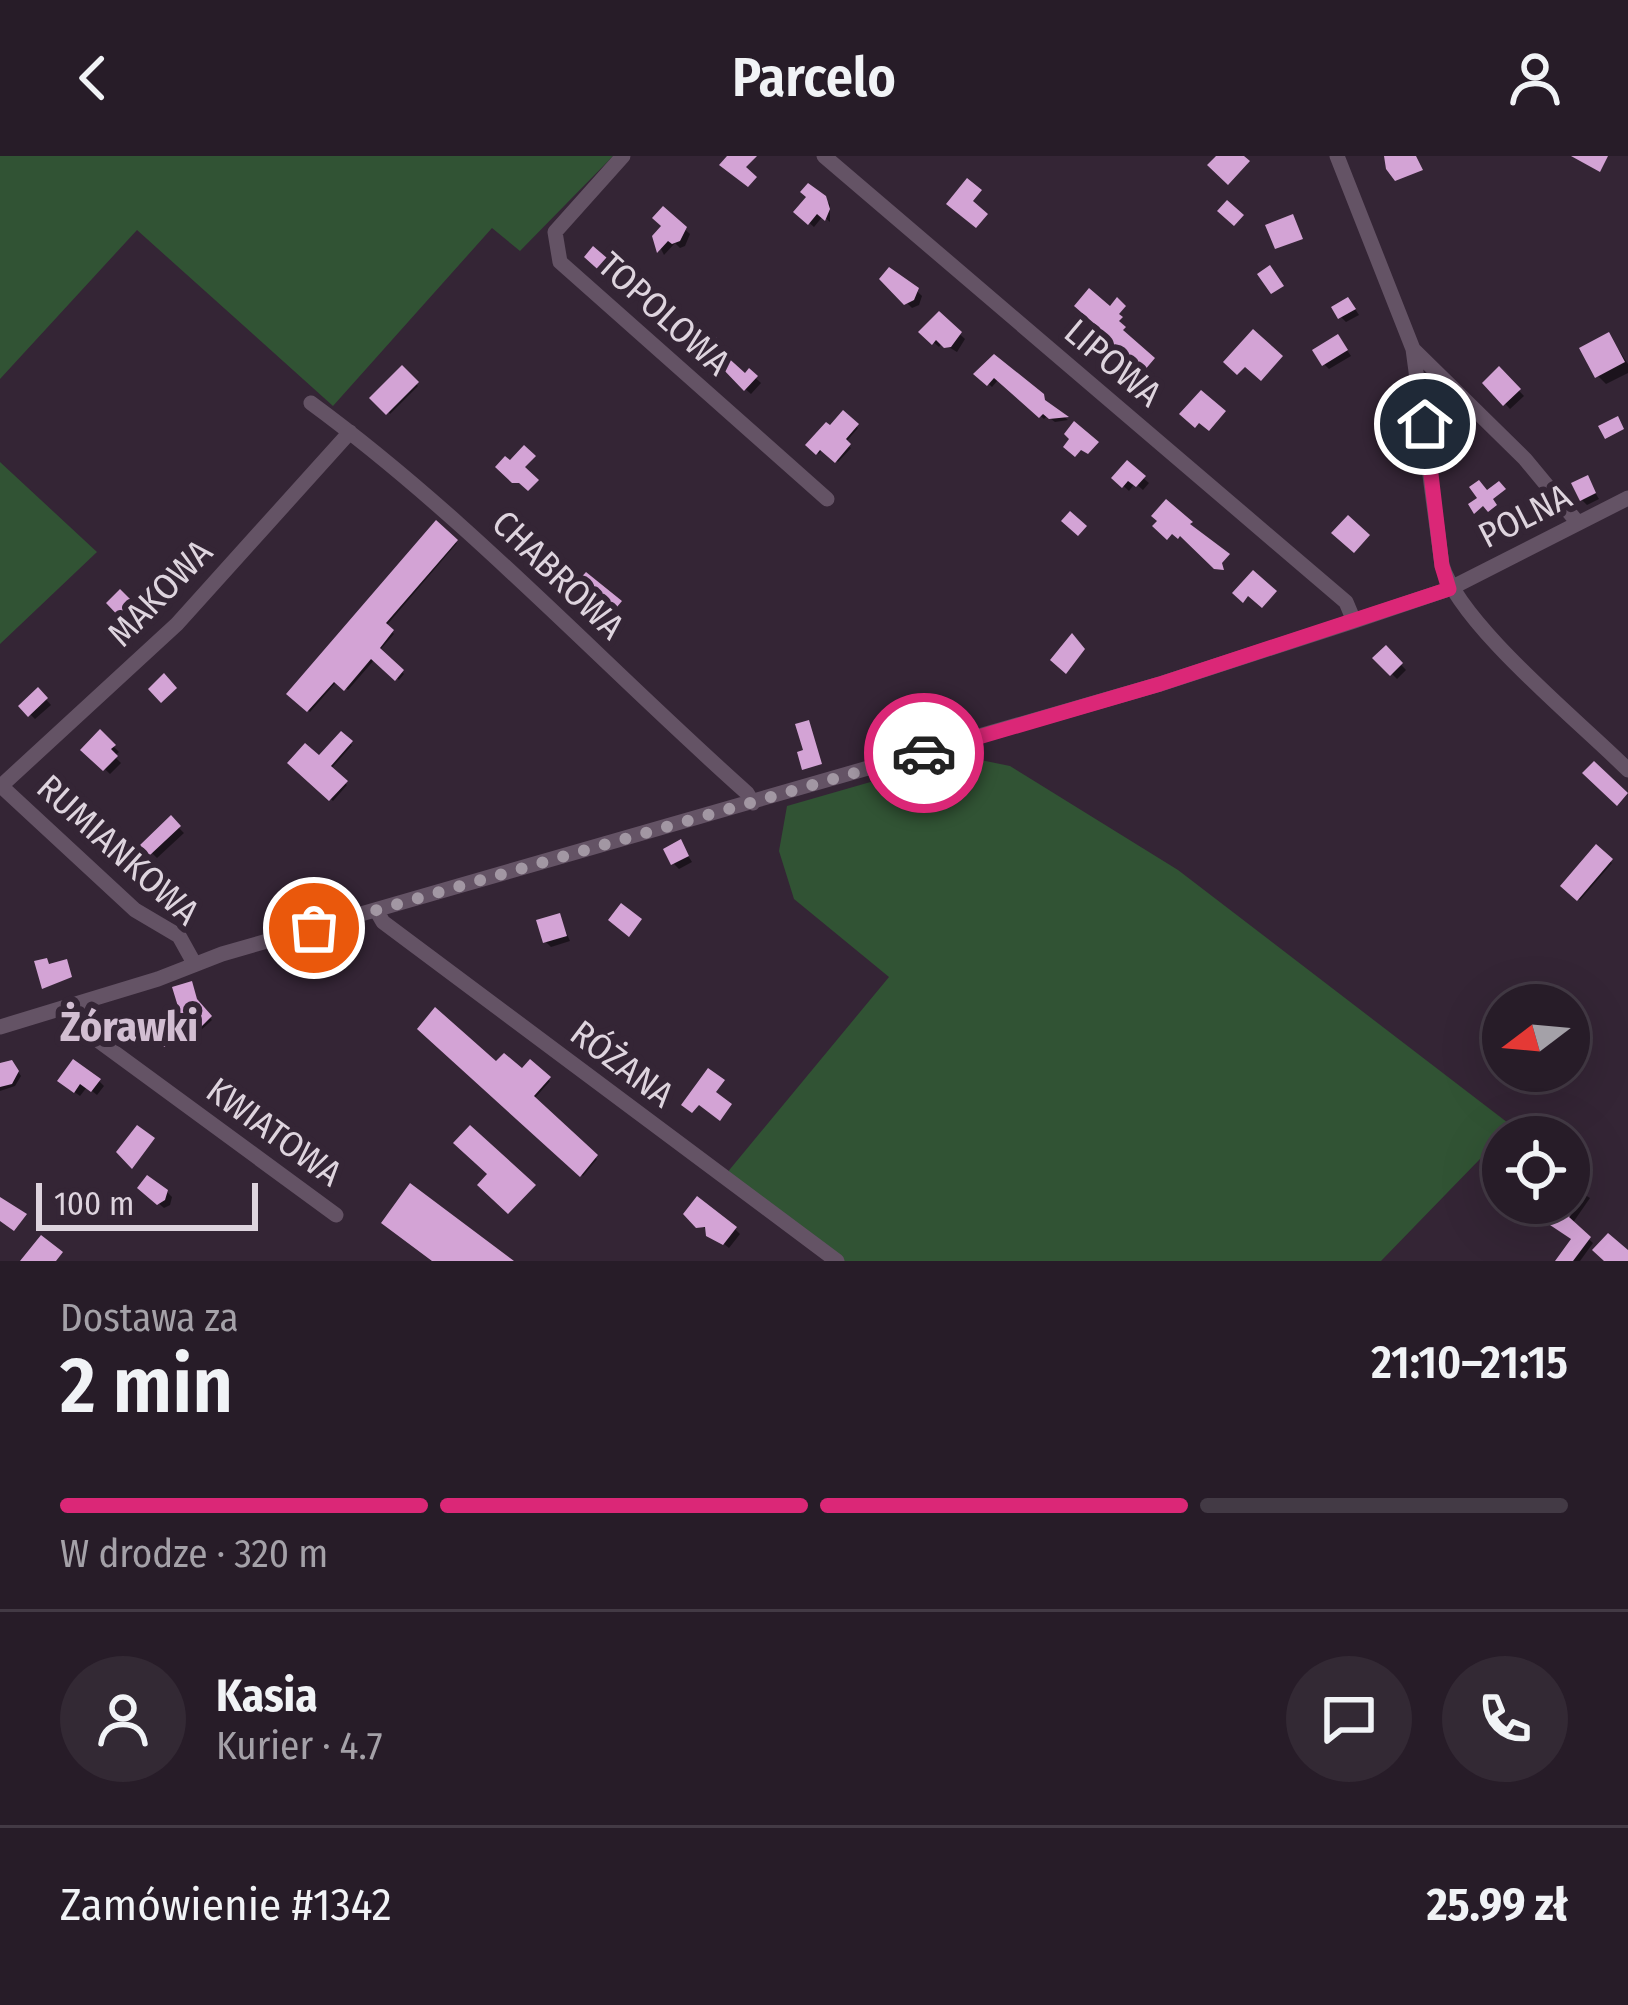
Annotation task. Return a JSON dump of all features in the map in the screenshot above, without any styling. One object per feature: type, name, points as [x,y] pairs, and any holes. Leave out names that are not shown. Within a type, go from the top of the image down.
[{"type":"street","name":"TOPOLOWA","points":[[623,156],[555,232],[560,262],[827,499]]},
{"type":"street","name":"LIPOWA","points":[[824,156],[1346,602],[1354,621]]},
{"type":"street","points":[[1337,156],[1413,349],[1449,589],[1507,653],[1628,770]]},
{"type":"street","points":[[1413,349],[1525,458],[1578,523]]},
{"type":"street","name":"CHABROWA","points":[[311,403],[485,545],[628,686],[747,793],[752,803]]},
{"type":"street","name":"MAKOWA","points":[[0,785],[177,624],[350,432]]},
{"type":"street","name":"POLNA","points":[[1449,589],[1628,498]]},
{"type":"street","points":[[0,1027],[158,979],[194,963],[1139,690],[1449,589]]},
{"type":"street","name":"RUMIANKOWA","points":[[0,785],[135,910],[178,936],[194,963]]},
{"type":"street","name":"RÓŻANA","points":[[376,910],[383,922],[837,1261]]},
{"type":"street","name":"KWIATOWA","points":[[67,1008],[77,1025],[336,1215]]},
{"type":"green space","points":[[0,156],[613,156],[520,251],[492,228],[333,406],[137,230],[0,379]]},
{"type":"green space","points":[[0,462],[97,552],[0,644]]},
{"type":"green space","points":[[961,756],[1010,766],[1178,870],[1499,1116],[1482,1116],[1482,1157],[1381,1261],[843,1261],[726,1174],[889,977],[794,899],[779,851],[787,806]]},
{"type":"building","points":[[727,156],[757,156],[746,167],[757,177],[748,187],[719,165]]},
{"type":"building","points":[[1216,156],[1244,156],[1250,161],[1228,185],[1207,165]]},
{"type":"building","points":[[1384,156],[1416,156],[1423,170],[1395,181]]},
{"type":"building","points":[[1571,156],[1608,156],[1600,172]]},
{"type":"building","points":[[967,178],[982,190],[973,201],[988,214],[976,228],[946,204]]},
{"type":"building","points":[[808,183],[826,196],[830,209],[825,221],[817,214],[808,225],[793,212],[806,197],[800,192]]},
{"type":"building","points":[[1227,200],[1244,215],[1234,226],[1217,211]]},
{"type":"building","points":[[663,206],[687,227],[680,241],[668,241],[657,253],[652,236],[661,226],[652,218]]},
{"type":"building","points":[[1293,214],[1303,239],[1275,249],[1265,225]]},
{"type":"building","points":[[593,246],[614,264],[604,275],[584,257]]},
{"type":"building","points":[[1270,265],[1284,286],[1271,294],[1257,274]]},
{"type":"building","points":[[889,267],[919,288],[914,300],[904,305],[879,279]]},
{"type":"building","points":[[1089,288],[1110,306],[1117,297],[1126,306],[1119,314],[1126,327],[1123,330],[1155,358],[1138,378],[1118,361],[1122,356],[1099,335],[1103,331],[1074,306]]},
{"type":"building","points":[[1348,297],[1356,309],[1338,319],[1331,307]]},
{"type":"building","points":[[939,311],[962,332],[951,347],[944,348],[936,340],[932,345],[918,332]]},
{"type":"building","points":[[687,322],[693,327],[698,322],[719,340],[714,345],[745,373],[749,368],[758,376],[744,391],[678,333]]},
{"type":"building","points":[[1253,329],[1283,356],[1261,381],[1245,367],[1237,375],[1223,362]]},
{"type":"building","points":[[1609,332],[1625,362],[1595,378],[1579,348]]},
{"type":"building","points":[[1338,334],[1348,350],[1322,366],[1312,350]]},
{"type":"building","points":[[994,354],[1069,417],[1049,419],[1043,414],[1039,418],[994,378],[987,386],[973,374]]},
{"type":"building","points":[[402,365],[419,382],[386,415],[369,398]]},
{"type":"building","points":[[1499,366],[1521,389],[1503,406],[1482,383]]},
{"type":"building","points":[[1201,390],[1226,411],[1209,431],[1199,423],[1195,428],[1179,414]]},
{"type":"building","points":[[843,410],[859,424],[846,439],[851,444],[835,463],[805,445]]},
{"type":"building","points":[[1618,416],[1624,429],[1605,439],[1598,426]]},
{"type":"building","points":[[1074,421],[1099,442],[1088,454],[1081,450],[1075,457],[1063,447],[1069,439],[1064,434]]},
{"type":"building","points":[[524,445],[536,456],[525,467],[539,480],[528,491],[495,467]]},
{"type":"building","points":[[1127,460],[1146,476],[1136,487],[1128,481],[1122,488],[1111,478]]},
{"type":"building","points":[[1588,475],[1596,493],[1580,501],[1571,483]]},
{"type":"building","points":[[1479,480],[1487,490],[1499,481],[1506,489],[1493,499],[1497,505],[1488,512],[1483,506],[1474,514],[1468,504],[1477,498],[1469,487]]},
{"type":"building","points":[[1166,499],[1230,554],[1222,563],[1224,570],[1214,569],[1180,536],[1172,534],[1167,540],[1152,526],[1157,521],[1151,516]]},
{"type":"building","points":[[1070,511],[1087,526],[1078,536],[1061,521]]},
{"type":"building","points":[[1348,515],[1370,535],[1354,553],[1331,533]]},
{"type":"building","points":[[436,520],[458,540],[386,623],[394,630],[380,648],[404,670],[395,681],[371,659],[344,691],[334,682],[307,712],[286,694]]},
{"type":"building","points":[[1253,570],[1277,591],[1262,608],[1248,596],[1243,603],[1232,593]]},
{"type":"building","points":[[586,572],[622,601],[605,621],[570,590]]},
{"type":"building","points":[[120,589],[142,611],[127,625],[106,603]]},
{"type":"building","points":[[1072,633],[1085,649],[1066,674],[1050,660]]},
{"type":"building","points":[[1386,645],[1403,663],[1390,676],[1372,658]]},
{"type":"building","points":[[164,673],[177,688],[161,703],[148,689]]},
{"type":"building","points":[[38,687],[48,698],[28,717],[18,706]]},
{"type":"building","points":[[809,720],[822,764],[802,770],[797,752],[803,750],[795,724]]},
{"type":"building","points":[[100,729],[116,745],[111,749],[118,756],[103,771],[80,750]]},
{"type":"building","points":[[341,731],[353,741],[331,766],[348,781],[329,801],[287,763],[305,743],[319,755]]},
{"type":"building","points":[[1594,761],[1628,793],[1617,806],[1582,773]]},
{"type":"building","points":[[171,815],[181,826],[150,855],[140,845]]},
{"type":"building","points":[[681,839],[689,856],[671,865],[663,849]]},
{"type":"building","points":[[1596,844],[1613,859],[1577,901],[1560,886]]},
{"type":"building","points":[[621,903],[642,919],[629,937],[608,920]]},
{"type":"building","points":[[560,913],[567,936],[543,943],[536,920]]},
{"type":"building","points":[[47,958],[49,964],[67,959],[72,977],[42,989],[34,961]]},
{"type":"building","points":[[192,981],[197,999],[212,1016],[196,1032],[193,1029],[164,1047],[153,1030],[180,1013],[172,987]]},
{"type":"building","points":[[435,1007],[496,1061],[504,1053],[522,1068],[530,1059],[551,1077],[534,1096],[598,1155],[580,1177],[417,1029]]},
{"type":"building","points":[[73,1059],[101,1079],[91,1092],[80,1084],[74,1093],[57,1081]]},
{"type":"building","points":[[12,1060],[19,1071],[12,1084],[0,1087],[0,1063]]},
{"type":"building","points":[[708,1068],[725,1080],[716,1092],[732,1104],[720,1121],[699,1105],[692,1113],[681,1105]]},
{"type":"building","points":[[137,1125],[155,1138],[132,1169],[116,1152]]},
{"type":"building","points":[[470,1125],[536,1185],[508,1214],[477,1185],[487,1174],[453,1143]]},
{"type":"building","points":[[147,1175],[168,1190],[157,1205],[137,1188]]},
{"type":"building","points":[[410,1183],[514,1261],[432,1261],[381,1223]]},
{"type":"building","points":[[697,1196],[737,1227],[723,1245],[683,1214]]},
{"type":"building","points":[[0,1197],[27,1214],[14,1231],[0,1221]]},
{"type":"building","points":[[1548,1224],[1577,1224],[1591,1237],[1573,1261],[1555,1261],[1571,1239]]},
{"type":"building","points":[[1608,1233],[1628,1250],[1628,1261],[1604,1261],[1592,1250]]},
{"type":"building","points":[[41,1235],[63,1252],[56,1261],[20,1261]]},
{"type":"way so far","points":[[314,928],[924,753]]},
{"type":"district","name":"Żórawki","points":[[129,1027]]},
{"type":"route","points":[[924,753],[1160,684],[1449,589],[1442,566],[1425,424]]}]
